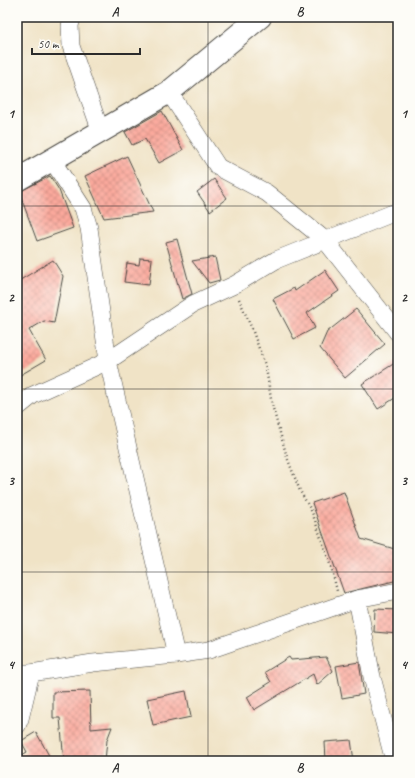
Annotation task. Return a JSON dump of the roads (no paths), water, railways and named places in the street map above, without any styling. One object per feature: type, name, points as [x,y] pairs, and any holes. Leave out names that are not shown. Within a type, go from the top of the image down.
[{"type":"main road","points":[[17,180],[169,92],[260,17]]},
{"type":"street","points":[[72,17],[70,26],[72,46],[101,132]]},
{"type":"street","points":[[169,92],[218,167],[267,193],[324,240],[398,333]]},
{"type":"street","points":[[52,160],[83,208],[89,228],[108,361],[176,655]]},
{"type":"street","points":[[17,408],[33,395],[108,361],[192,304],[234,285],[276,260],[398,211]]},
{"type":"street","points":[[17,726],[20,719],[24,673],[93,663],[176,655],[209,650],[357,599],[398,590]]},
{"type":"street","points":[[357,599],[372,677],[394,761]]}]
